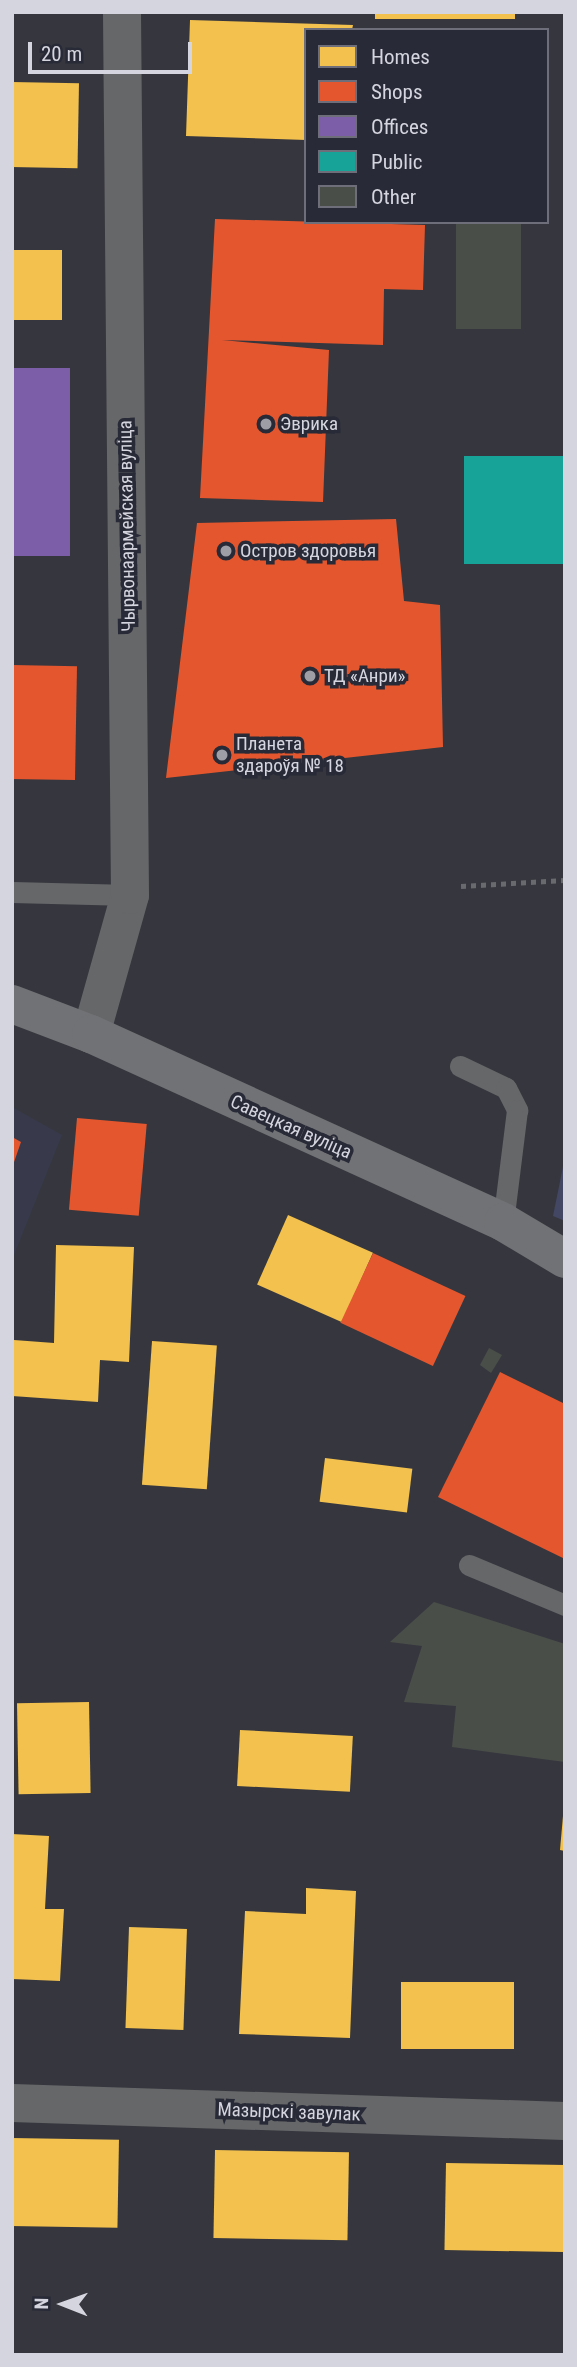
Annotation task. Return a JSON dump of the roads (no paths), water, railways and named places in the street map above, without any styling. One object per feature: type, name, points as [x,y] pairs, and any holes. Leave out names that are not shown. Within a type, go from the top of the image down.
[{"type":"main road","name":"Савецкая вуліца","points":[[12,1004],[91,1034],[503,1223],[565,1259]]},
{"type":"street","name":"Чырвонаармейская вуліца","points":[[91,1034],[131,895],[122,12]]},
{"type":"street","name":"Мазырскі завулак","points":[[12,2103],[565,2121]]},
{"type":"lane","points":[[12,892],[131,895]]},
{"type":"lane","points":[[460,1066],[506,1088],[517,1110],[503,1223]]},
{"type":"lane","points":[[469,1565],[565,1605]]},
{"type":"place","name":"Эврика","points":[[266,424]]},
{"type":"place","name":"Остров здоровья","points":[[226,551]]},
{"type":"place","name":"ТД «Анри»","points":[[310,676]]},
{"type":"place","name":"Планета здароўя № 18","points":[[222,755]]}]
